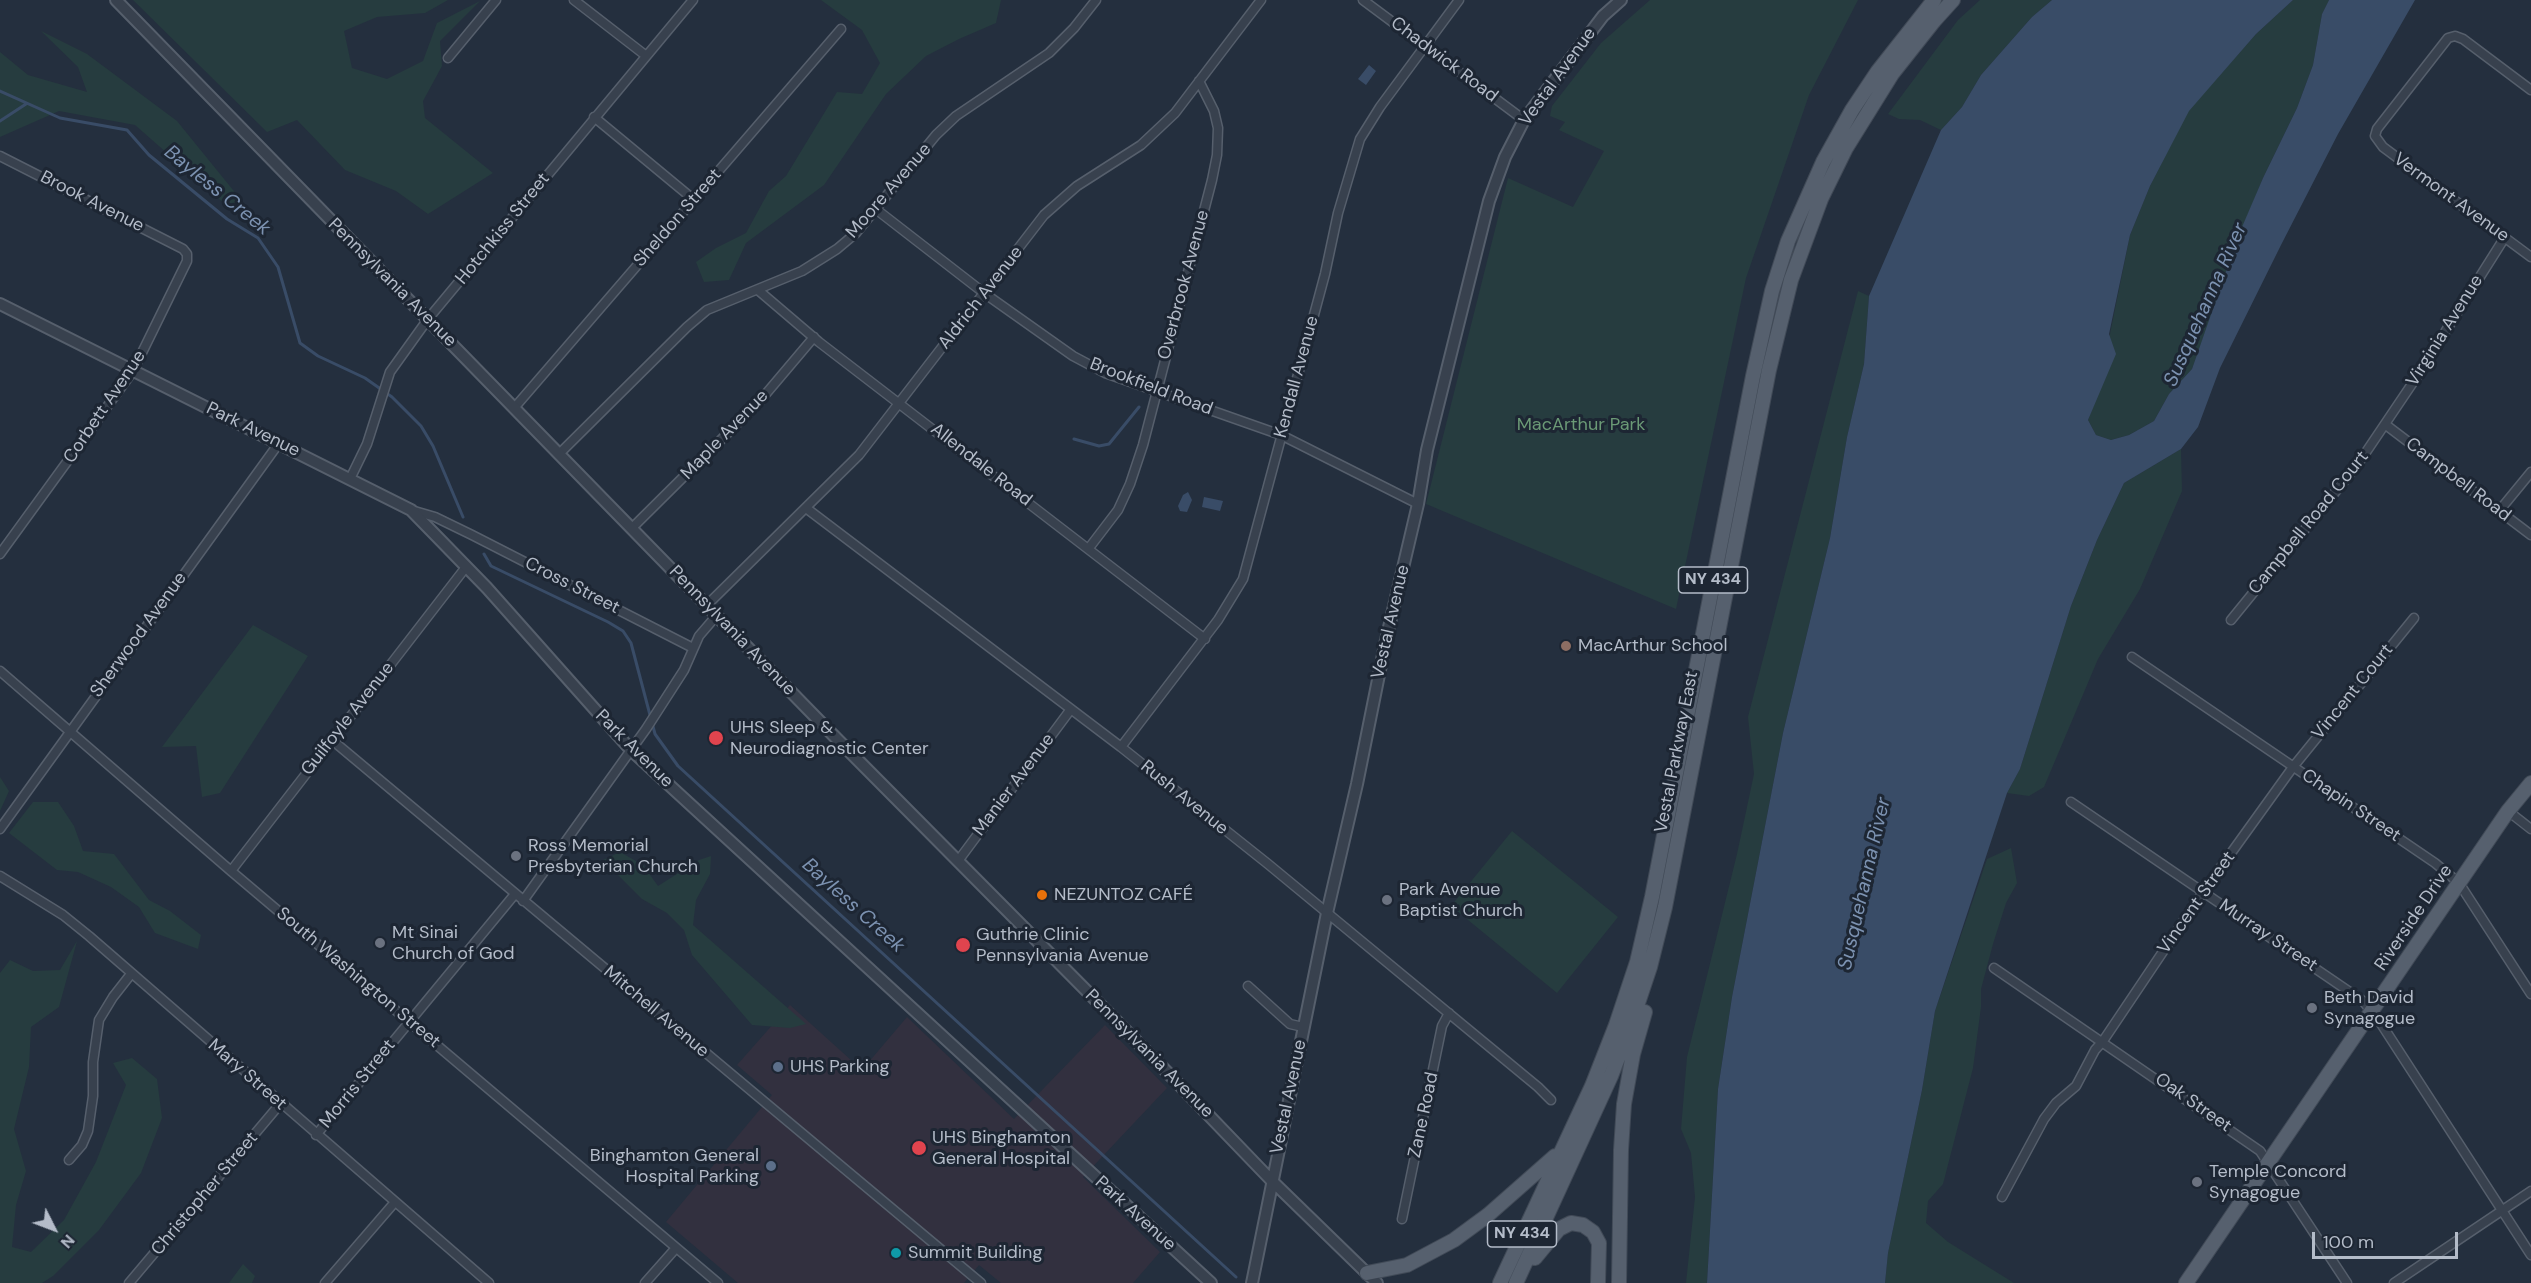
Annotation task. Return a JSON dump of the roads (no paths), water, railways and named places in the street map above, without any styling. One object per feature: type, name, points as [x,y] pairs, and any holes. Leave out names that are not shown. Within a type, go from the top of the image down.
[{"type":"main road","name":"Vestal Parkway East","points":[[1500,1283],[1574,1126],[1616,1025],[1645,929],[1753,376],[1772,291],[1788,241],[1822,162],[1852,110],[1878,71],[1934,0]]},
{"type":"main road","name":"Vestal Parkway East","points":[[1518,1283],[1611,1076],[1650,967],[1666,900],[1769,370],[1791,280],[1821,199],[1846,148],[1892,74],[1953,0]]},
{"type":"main road","name":"Riverside Drive","points":[[2186,1283],[2508,811],[2531,783]]},
{"type":"main road","points":[[1619,1283],[1624,1104],[1633,1054],[1655,976],[1650,967]]},
{"type":"main road","points":[[1372,1278],[1407,1265],[1455,1240],[1546,1166],[1556,1155],[1574,1126]]},
{"type":"main road","points":[[1518,1283],[1552,1235],[1565,1225],[1574,1223],[1588,1227],[1598,1240],[1600,1254],[1598,1283]]},
{"type":"street","name":"Pennsylvania Avenue","points":[[116,0],[1271,1180],[1372,1278]]},
{"type":"street","points":[[448,58],[496,0]]},
{"type":"street","points":[[574,0],[645,55]]},
{"type":"street","name":"Hotchkiss Street","points":[[350,479],[367,444],[390,372],[428,319],[693,0]]},
{"type":"street","name":"Moore Avenue","points":[[560,453],[707,310],[801,271],[837,249],[856,233],[936,135],[956,116],[1049,53],[1074,28],[1096,0]]},
{"type":"street","name":"Aldrich Avenue","points":[[707,605],[859,455],[1044,216],[1077,186],[1141,145],[1175,113],[1262,0]]},
{"type":"street","name":"Chadwick Road","points":[[1363,0],[1524,120]]},
{"type":"street","name":"Kendall Avenue","points":[[1121,747],[1205,639],[1230,603],[1243,579],[1325,274],[1338,213],[1360,139],[1424,45],[1459,0]]},
{"type":"street","name":"Vestal Avenue","points":[[1252,1283],[1271,1180],[1327,913],[1418,504],[1427,450],[1489,201],[1505,157],[1524,120],[1615,2]]},
{"type":"street","name":"Sheldon Street","points":[[515,407],[841,29]]},
{"type":"street","name":"Vermont Avenue","points":[[2531,90],[2463,39],[2454,36],[2448,38],[2377,129],[2375,136],[2383,147],[2531,257]]},
{"type":"street","name":"Overbrook Avenue","points":[[1089,548],[1118,510],[1130,484],[1143,445],[1218,154],[1218,128],[1214,111],[1199,81]]},
{"type":"street","points":[[594,117],[693,199]]},
{"type":"street","name":"Brook Avenue","points":[[0,156],[183,249]]},
{"type":"street","name":"Brookfield Road","points":[[877,210],[984,293],[1073,356],[1105,373],[1281,435],[1418,504]]},
{"type":"street","name":"Virginia Avenue","points":[[2385,424],[2505,237]]},
{"type":"street","name":"Corbett Avenue","points":[[0,554],[133,371],[187,261],[187,254],[183,249]]},
{"type":"street","name":"Allendale Road","points":[[758,290],[814,338],[901,402],[1205,639]]},
{"type":"street","name":"Park Avenue","points":[[0,304],[411,510],[487,588],[631,750],[1211,1283]]},
{"type":"street","name":"Maple Avenue","points":[[632,528],[759,402],[814,338]]},
{"type":"street","name":"Campbell Road","points":[[2385,424],[2531,535]]},
{"type":"street","name":"Campbell Road Court","points":[[2231,620],[2358,464],[2385,424]]},
{"type":"street","name":"Sherwood Avenue","points":[[0,829],[279,442]]},
{"type":"street","points":[[2499,511],[2531,472]]},
{"type":"street","name":"Rush Avenue","points":[[806,508],[1121,747],[1449,1013],[1551,1100]]},
{"type":"street","name":"Cross Street","points":[[411,510],[435,517],[472,535],[693,648]]},
{"type":"street","name":"Guilfoyle Avenue","points":[[231,871],[466,567]]},
{"type":"street","points":[[523,901],[656,714],[684,670],[706,625],[717,615]]},
{"type":"street","name":"Vincent Court","points":[[2293,767],[2414,618]]},
{"type":"street","name":"Chapin Street","points":[[2132,657],[2435,863],[2459,883],[2531,994]]},
{"type":"street","name":"South Washington Street","points":[[0,671],[231,871],[718,1283]]},
{"type":"street","name":"Manier Avenue","points":[[958,861],[1071,709]]},
{"type":"street","name":"Mitchell Avenue","points":[[332,740],[981,1283]]},
{"type":"street","name":"Vincent Street","points":[[2002,1197],[2044,1119],[2056,1103],[2076,1086],[2095,1050],[2203,892],[2293,767]]},
{"type":"street","name":"Murray Street","points":[[2071,802],[2350,991],[2372,1011],[2531,1255]]},
{"type":"street","points":[[2508,811],[2531,829]]},
{"type":"street","name":"Mary Street","points":[[0,876],[63,915],[489,1283]]},
{"type":"street","name":"Morris Street","points":[[316,1135],[515,894]]},
{"type":"street","name":"Oak Street","points":[[1994,968],[2261,1152],[2347,1283]]},
{"type":"street","points":[[69,1160],[82,1145],[88,1131],[93,1096],[93,1062],[99,1020],[131,974]]},
{"type":"street","points":[[1248,986],[1290,1023],[1303,1028]]},
{"type":"street","name":"Zane Road","points":[[1402,1219],[1442,1026],[1449,1013]]},
{"type":"street","name":"Christopher Street","points":[[129,1283],[280,1104]]},
{"type":"street","points":[[2394,1283],[2531,1191]]},
{"type":"street","points":[[325,1283],[395,1202]]},
{"type":"street","points":[[645,1283],[676,1248]]},
{"type":"water","name":"Susquehanna River","points":[[2052,0],[2293,0],[2256,34],[2189,111],[2150,186],[2130,235],[2109,334],[2116,354],[2088,420],[2096,435],[2111,440],[2129,435],[2154,421],[2169,394],[2192,369],[2239,234],[2297,108],[2313,65],[2322,14],[2329,0],[2415,0],[2338,134],[2281,245],[2220,368],[2198,427],[2181,449],[2124,483],[2097,540],[2071,606],[2020,769],[2007,793],[1935,1011],[1922,1090],[1888,1253],[1885,1283],[1707,1283],[1718,1089],[1732,997],[1783,733],[1830,538],[1847,437],[1864,364],[1869,296],[1941,130],[1962,107],[1981,75],[2032,17]]},
{"type":"water","points":[[1369,65],[1376,71],[1366,85],[1358,79]]},
{"type":"water","points":[[1188,492],[1192,500],[1187,512],[1180,511],[1178,506],[1183,495]]},
{"type":"water","points":[[1204,497],[1223,501],[1220,511],[1202,507]]},
{"type":"waterway","name":"Bayless Creek","points":[[0,91],[60,118],[127,130],[149,155],[227,219],[258,238],[278,267],[300,343],[318,356],[365,378],[392,397],[421,426],[433,446],[463,517]]},
{"type":"waterway","points":[[0,121],[26,104]]},
{"type":"waterway","points":[[1074,439],[1099,446],[1109,444],[1139,407]]},
{"type":"waterway","name":"Bayless Creek","points":[[484,554],[491,566],[623,631],[631,643],[655,734],[678,766],[1236,1277]]},
{"type":"place","name":"MacArthur School","points":[[1566,646]]},
{"type":"place","name":"UHS Sleep & Neurodiagnostic Center","points":[[716,738]]},
{"type":"place","name":"Ross Memorial Presbyterian Church","points":[[516,856]]},
{"type":"place","name":"NEZUNTOZ CAFÉ","points":[[1042,895]]},
{"type":"place","name":"Park Avenue Baptist Church","points":[[1387,900]]},
{"type":"place","name":"Mt Sinai Church of God","points":[[380,943]]},
{"type":"place","name":"Guthrie Clinic Pennsylvania Avenue","points":[[963,945]]},
{"type":"place","name":"Beth David Synagogue","points":[[2312,1008]]},
{"type":"place","name":"UHS Parking","points":[[778,1067]]},
{"type":"place","name":"UHS Binghamton General Hospital","points":[[919,1148]]},
{"type":"place","name":"Binghamton General Hospital Parking","points":[[771,1166]]},
{"type":"place","name":"Temple Concord Synagogue","points":[[2197,1182]]},
{"type":"place","name":"Summit Building","points":[[896,1253]]},
{"type":"park label","name":"MacArthur Park","points":[[1581,425]]}]
